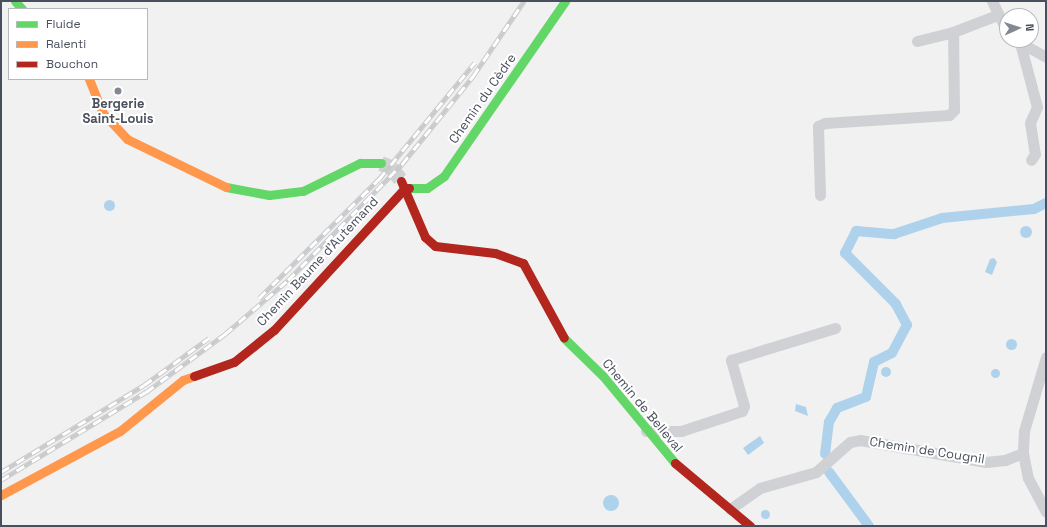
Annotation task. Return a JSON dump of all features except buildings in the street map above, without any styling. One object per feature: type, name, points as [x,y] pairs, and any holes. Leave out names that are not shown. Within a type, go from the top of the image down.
[{"type":"street","name":"Chemin du Cèdre","points":[[405,188],[428,188],[444,176],[565,1]]},
{"type":"street","points":[[992,1],[999,20]]},
{"type":"street","points":[[917,41],[952,32],[996,15]]},
{"type":"street","points":[[820,195],[817,133],[822,123],[952,113],[952,32]]},
{"type":"street","points":[[1020,48],[1037,107],[1030,123],[1035,154],[1031,160]]},
{"type":"street","points":[[1029,48],[1046,57]]},
{"type":"street","points":[[89,80],[102,112],[127,139],[231,189],[269,195],[303,191],[360,163],[381,163]]},
{"type":"street","name":"Chemin de Belleval","points":[[401,180],[425,237],[435,246],[449,250],[495,253],[523,263],[532,274],[562,336],[603,376],[646,432],[678,469],[750,526]]},
{"type":"street","name":"Chemin Baume d'Autemand","points":[[1,495],[120,431],[183,380],[234,362],[274,330],[405,188]]},
{"type":"street","points":[[646,432],[681,431],[742,411],[744,406],[731,360],[835,328]]},
{"type":"street","points":[[1046,357],[1024,431],[1023,453],[1028,478],[1046,512]]},
{"type":"street","name":"Chemin de Cougnil","points":[[730,509],[760,488],[816,472],[850,442],[860,440],[986,462],[1005,460],[1023,453]]},
{"type":"water","points":[[107,200],[111,200],[113,201],[113,209],[107,210],[104,207],[104,203]]},
{"type":"water","points":[[1026,226],[1030,228],[1032,232],[1030,236],[1026,238],[1022,236],[1020,232],[1022,228]]},
{"type":"water","points":[[994,258],[997,262],[992,275],[985,272],[990,259]]},
{"type":"water","points":[[1011,338],[1015,340],[1017,344],[1015,348],[1011,350],[1007,348],[1005,344],[1007,340]]},
{"type":"water","points":[[884,367],[888,367],[890,368],[890,376],[884,377],[881,374],[881,370]]},
{"type":"water","points":[[995,368],[1000,373],[995,378],[990,373]]},
{"type":"water","points":[[796,404],[806,407],[808,416],[795,411]]},
{"type":"water","points":[[760,436],[764,443],[748,455],[743,448]]},
{"type":"water","points":[[611,495],[617,497],[619,503],[617,509],[611,511],[605,509],[603,503],[605,497]]},
{"type":"water","points":[[763,510],[767,510],[769,514],[767,518],[763,518],[761,516],[761,512]]},
{"type":"waterway","points":[[825,454],[829,422],[837,408],[866,397],[874,362],[892,353],[907,325],[896,304],[845,253],[856,231],[894,234],[942,218],[1034,209],[1046,203]]},
{"type":"waterway","points":[[829,472],[869,526]]},
{"type":"tunnel","points":[[381,163],[391,167],[401,180]]},
{"type":"railway","points":[[1,480],[146,392],[225,334],[288,280],[402,164],[473,76],[524,1]]},
{"type":"railway","points":[[259,298],[379,179],[475,62]]},
{"type":"railway","points":[[1,472],[144,385],[209,338]]},
{"type":"traffic: fast","points":[[15,1],[21,8]]},
{"type":"traffic: fast","points":[[409,188],[427,188],[444,176],[565,1]]},
{"type":"traffic: fast","points":[[226,187],[269,195],[303,191],[360,163],[381,163]]},
{"type":"traffic: fast","points":[[564,338],[603,376],[675,463]]},
{"type":"traffic: slow","points":[[89,80],[102,112],[127,139],[226,187]]},
{"type":"traffic: slow","points":[[1,495],[120,431],[183,380],[194,376]]},
{"type":"traffic: jam","points":[[401,181],[425,237],[435,246],[495,253],[523,263],[564,338]]},
{"type":"traffic: jam","points":[[194,376],[234,362],[274,330],[405,188],[409,188]]},
{"type":"traffic: jam","points":[[675,463],[750,526]]},
{"type":"place","name":"Bergerie Saint-Louis","points":[[118,91]]}]
